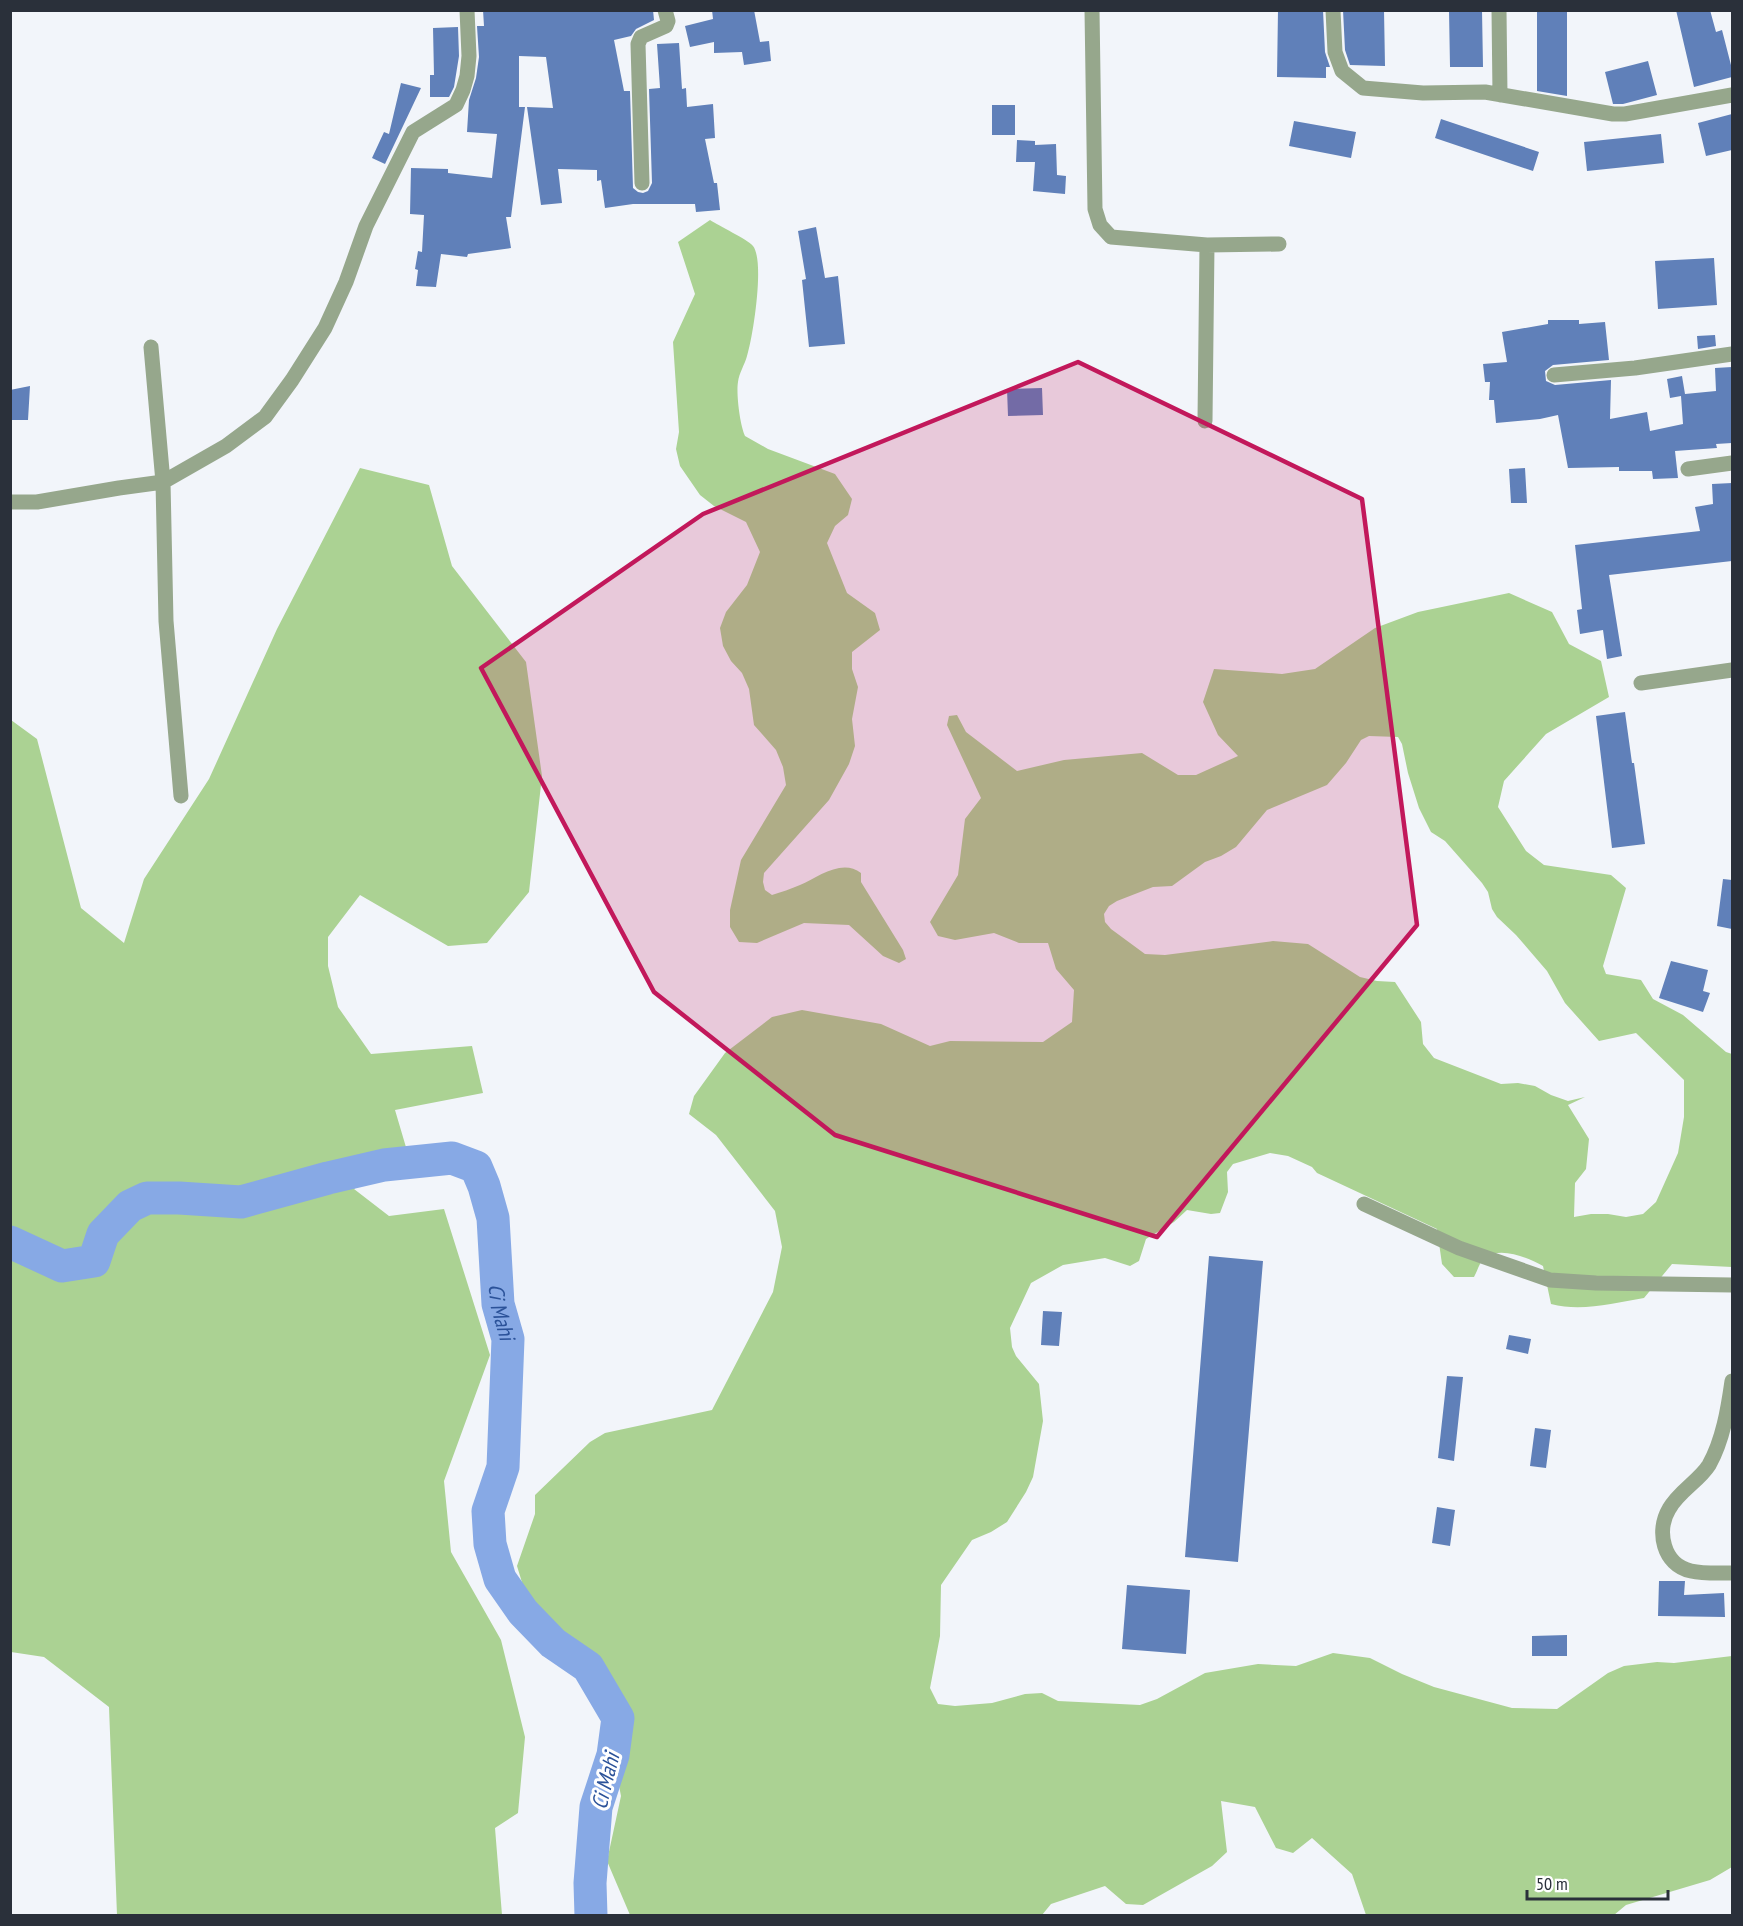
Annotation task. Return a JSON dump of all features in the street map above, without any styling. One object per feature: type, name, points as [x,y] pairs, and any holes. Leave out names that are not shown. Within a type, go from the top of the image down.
[{"type":"street","points":[[10,502],[37,502],[163,482],[226,446],[264,417],[325,328],[346,282],[366,226],[413,132],[456,105],[463,90],[469,56],[467,10]]},
{"type":"street","points":[[642,183],[638,44],[641,37],[666,26],[668,21],[665,10]]},
{"type":"street","points":[[1092,10],[1095,209],[1100,225],[1111,237],[1207,245],[1279,244]]},
{"type":"street","points":[[1333,10],[1335,52],[1342,71],[1362,88],[1423,93],[1485,92],[1625,114],[1732,95]]},
{"type":"street","points":[[1499,10],[1500,95]]},
{"type":"street","points":[[1205,421],[1207,245]]},
{"type":"street","points":[[151,347],[163,482],[166,621],[181,796]]},
{"type":"street","points":[[1554,375],[1635,368],[1732,354]]},
{"type":"street","points":[[1688,469],[1732,463]]},
{"type":"street","points":[[1641,683],[1732,669]]},
{"type":"street","points":[[1364,1204],[1459,1248],[1550,1280],[1732,1285]]},
{"type":"street","points":[[1732,1381],[1720,1440],[1708,1466],[1669,1508],[1661,1532],[1668,1555],[1684,1569],[1732,1573]]},
{"type":"highlighted area","points":[[1078,362],[1362,499],[1417,925],[1157,1237],[835,1135],[654,992],[481,668],[703,514]]},
{"type":"green space","points":[[710,220],[750,243],[756,254],[758,282],[755,317],[738,387],[740,417],[745,436],[768,449],[835,474],[852,499],[848,515],[835,526],[827,543],[847,593],[875,613],[880,630],[852,652],[852,669],[858,687],[852,719],[855,746],[849,764],[829,800],[764,873],[765,890],[772,895],[830,870],[846,867],[854,869],[861,873],[861,882],[903,950],[906,959],[899,963],[883,956],[849,925],[804,923],[757,943],[739,942],[730,927],[730,910],[741,860],[786,785],[783,767],[776,750],[754,725],[749,689],[742,673],[731,661],[723,646],[720,628],[726,612],[747,585],[760,552],[746,522],[714,506],[700,495],[680,466],[676,449],[679,432],[673,342],[695,294],[678,242]]},
{"type":"green space","points":[[360,468],[429,485],[452,566],[526,662],[542,776],[529,892],[487,943],[448,946],[360,895],[328,937],[328,966],[338,1007],[371,1054],[472,1046],[483,1093],[395,1110],[408,1154],[354,1189],[389,1216],[444,1209],[490,1355],[444,1481],[451,1552],[501,1640],[525,1737],[518,1813],[495,1828],[502,1915],[117,1915],[109,1707],[44,1657],[11,1652],[11,720],[37,739],[81,908],[124,943],[144,879],[209,779],[277,629]]},
{"type":"green space","points":[[1509,593],[1552,612],[1569,644],[1601,661],[1609,697],[1546,734],[1504,781],[1498,807],[1526,851],[1544,865],[1611,875],[1626,888],[1603,966],[1606,974],[1641,980],[1653,999],[1683,1015],[1726,1052],[1732,1054],[1732,1267],[1672,1264],[1644,1298],[1586,1307],[1551,1304],[1543,1266],[1531,1260],[1508,1253],[1493,1254],[1483,1260],[1474,1277],[1454,1277],[1442,1264],[1437,1229],[1317,1173],[1312,1167],[1288,1156],[1270,1153],[1233,1164],[1227,1172],[1228,1192],[1220,1213],[1211,1214],[1187,1210],[1174,1222],[1146,1239],[1139,1261],[1130,1266],[1105,1258],[1063,1265],[1031,1283],[1010,1328],[1012,1347],[1016,1356],[1039,1384],[1043,1421],[1033,1477],[1007,1522],[972,1540],[941,1585],[940,1636],[930,1688],[938,1704],[955,1706],[992,1703],[1025,1694],[1042,1693],[1058,1701],[1140,1705],[1157,1699],[1205,1673],[1258,1664],[1296,1666],[1333,1653],[1370,1658],[1434,1687],[1512,1708],[1557,1709],[1608,1673],[1624,1666],[1732,1656],[1732,1867],[1710,1880],[1626,1905],[1614,1915],[1366,1915],[1352,1874],[1312,1838],[1293,1853],[1276,1848],[1255,1807],[1221,1801],[1227,1852],[1212,1866],[1143,1905],[1126,1904],[1105,1886],[1051,1904],[1042,1915],[630,1915],[607,1861],[621,1796],[613,1755],[601,1721],[594,1663],[528,1602],[517,1566],[535,1514],[535,1495],[590,1442],[605,1433],[712,1410],[773,1292],[782,1247],[775,1211],[716,1135],[689,1114],[694,1096],[725,1053],[772,1017],[802,1010],[881,1024],[930,1046],[950,1041],[1043,1042],[1072,1022],[1074,990],[1056,969],[1048,943],[1019,943],[994,933],[955,940],[938,936],[930,922],[958,875],[965,819],[981,798],[947,725],[949,716],[957,715],[966,732],[1017,771],[1064,760],[1142,753],[1178,775],[1196,775],[1238,756],[1218,735],[1203,702],[1214,669],[1282,674],[1315,669],[1375,628],[1418,612]],"holes":[[[1369,736],[1398,737],[1402,744],[1419,808],[1431,832],[1445,841],[1482,883],[1488,892],[1492,909],[1497,917],[1547,971],[1565,1003],[1599,1041],[1636,1033],[1684,1080],[1684,1117],[1678,1153],[1656,1202],[1643,1214],[1626,1217],[1608,1214],[1574,1217],[1575,1183],[1586,1169],[1589,1139],[1568,1105],[1585,1097],[1568,1101],[1535,1086],[1518,1083],[1501,1084],[1434,1058],[1423,1044],[1421,1022],[1395,982],[1360,977],[1308,944],[1273,941],[1165,955],[1145,954],[1105,922],[1104,914],[1109,906],[1117,901],[1153,887],[1172,886],[1205,862],[1236,847],[1267,810],[1327,785],[1346,763],[1361,740]]]},
{"type":"building","points":[[483,10],[653,10],[654,20],[636,29],[631,36],[614,40],[624,91],[630,91],[633,188],[643,193],[648,191],[652,183],[649,89],[660,88],[657,44],[679,43],[682,89],[686,88],[687,107],[713,104],[715,138],[705,139],[714,183],[717,183],[720,210],[696,212],[695,204],[633,204],[605,208],[601,180],[597,181],[597,170],[558,169],[562,203],[541,205],[527,107],[553,108],[546,57],[519,56],[519,107],[525,107],[511,217],[506,217],[511,248],[468,254],[467,257],[441,254],[436,287],[416,286],[418,270],[415,269],[418,251],[422,252],[424,215],[410,214],[411,168],[448,169],[448,173],[492,178],[497,134],[467,132],[469,100],[476,78],[479,57],[477,26],[484,26]]},
{"type":"building","points":[[712,10],[754,10],[760,42],[769,41],[771,61],[744,65],[742,52],[714,53],[714,42],[690,47],[685,26],[713,19]]},
{"type":"building","points":[[1278,10],[1323,10],[1325,52],[1330,67],[1326,67],[1326,78],[1277,77]]},
{"type":"building","points":[[1343,10],[1384,10],[1385,66],[1350,65],[1345,50]]},
{"type":"building","points":[[1449,10],[1482,10],[1483,67],[1450,67]]},
{"type":"building","points":[[1537,10],[1567,10],[1567,96],[1537,91]]},
{"type":"building","points":[[1676,10],[1710,10],[1716,32],[1722,30],[1732,77],[1694,87]]},
{"type":"building","points":[[458,27],[459,56],[454,87],[449,97],[430,97],[430,75],[434,75],[433,28]]},
{"type":"building","points":[[1648,61],[1657,95],[1623,104],[1613,104],[1605,72]]},
{"type":"building","points":[[401,83],[421,88],[385,164],[372,158],[384,132],[389,134]]},
{"type":"building","points":[[992,105],[1015,105],[1015,135],[992,135]]},
{"type":"building","points":[[1732,114],[1732,150],[1706,156],[1698,123]]},
{"type":"building","points":[[1441,119],[1539,152],[1533,171],[1435,138]]},
{"type":"building","points":[[1294,121],[1356,132],[1351,158],[1289,146]]},
{"type":"building","points":[[1661,134],[1664,163],[1587,171],[1584,142]]},
{"type":"building","points":[[1017,140],[1035,141],[1035,145],[1056,144],[1057,175],[1066,176],[1065,194],[1033,191],[1035,162],[1016,162]]},
{"type":"building","points":[[816,227],[825,278],[838,276],[845,344],[809,347],[802,280],[806,279],[798,231]]},
{"type":"building","points":[[1714,258],[1717,305],[1658,309],[1655,261]]},
{"type":"building","points":[[1548,320],[1579,320],[1579,324],[1605,322],[1609,360],[1553,365],[1545,371],[1546,381],[1555,385],[1611,380],[1610,419],[1647,412],[1650,431],[1683,424],[1681,396],[1670,398],[1667,379],[1682,376],[1685,394],[1716,391],[1715,368],[1732,367],[1732,443],[1716,444],[1717,448],[1675,451],[1678,478],[1653,479],[1652,471],[1619,471],[1619,467],[1568,468],[1558,415],[1496,423],[1494,400],[1489,400],[1490,382],[1485,382],[1483,364],[1507,362],[1502,332],[1548,324]]},
{"type":"building","points":[[1715,335],[1716,346],[1698,349],[1697,336]]},
{"type":"building","points":[[30,386],[28,420],[10,420],[10,390]]},
{"type":"building","points":[[1042,388],[1043,415],[1008,416],[1007,389]]},
{"type":"building","points":[[1525,468],[1527,503],[1511,503],[1509,469]]},
{"type":"building","points":[[1732,483],[1732,561],[1609,575],[1622,656],[1607,659],[1603,630],[1580,634],[1577,610],[1582,609],[1575,545],[1700,531],[1695,507],[1713,504],[1712,484]]},
{"type":"building","points":[[1625,712],[1645,844],[1612,848],[1596,716]]},
{"type":"building","points":[[1723,879],[1732,880],[1732,929],[1717,926]]},
{"type":"building","points":[[1671,961],[1708,970],[1703,991],[1710,993],[1703,1012],[1659,998]]},
{"type":"building","points":[[1209,1256],[1263,1261],[1238,1562],[1185,1557]]},
{"type":"building","points":[[1043,1311],[1062,1312],[1059,1346],[1041,1345]]},
{"type":"building","points":[[1509,1335],[1531,1339],[1528,1354],[1506,1349]]},
{"type":"building","points":[[1447,1376],[1463,1377],[1454,1461],[1438,1458]]},
{"type":"building","points":[[1535,1428],[1551,1430],[1546,1468],[1530,1466]]},
{"type":"building","points":[[1437,1507],[1455,1510],[1450,1546],[1432,1543]]},
{"type":"building","points":[[1659,1581],[1685,1581],[1684,1595],[1724,1593],[1725,1617],[1658,1616]]},
{"type":"building","points":[[1127,1585],[1190,1590],[1186,1654],[1122,1649]]},
{"type":"building","points":[[1567,1635],[1567,1656],[1532,1656],[1532,1636]]},
{"type":"waterway","name":"Ci Mahi","points":[[10,1242],[62,1266],[94,1261],[103,1234],[130,1206],[147,1198],[241,1202],[384,1165],[452,1158],[476,1167],[493,1218],[498,1304],[508,1339],[503,1467],[488,1511],[490,1544],[500,1579],[523,1612],[553,1643],[588,1667],[618,1718],[613,1755],[596,1807],[590,1883],[591,1916]]}]
